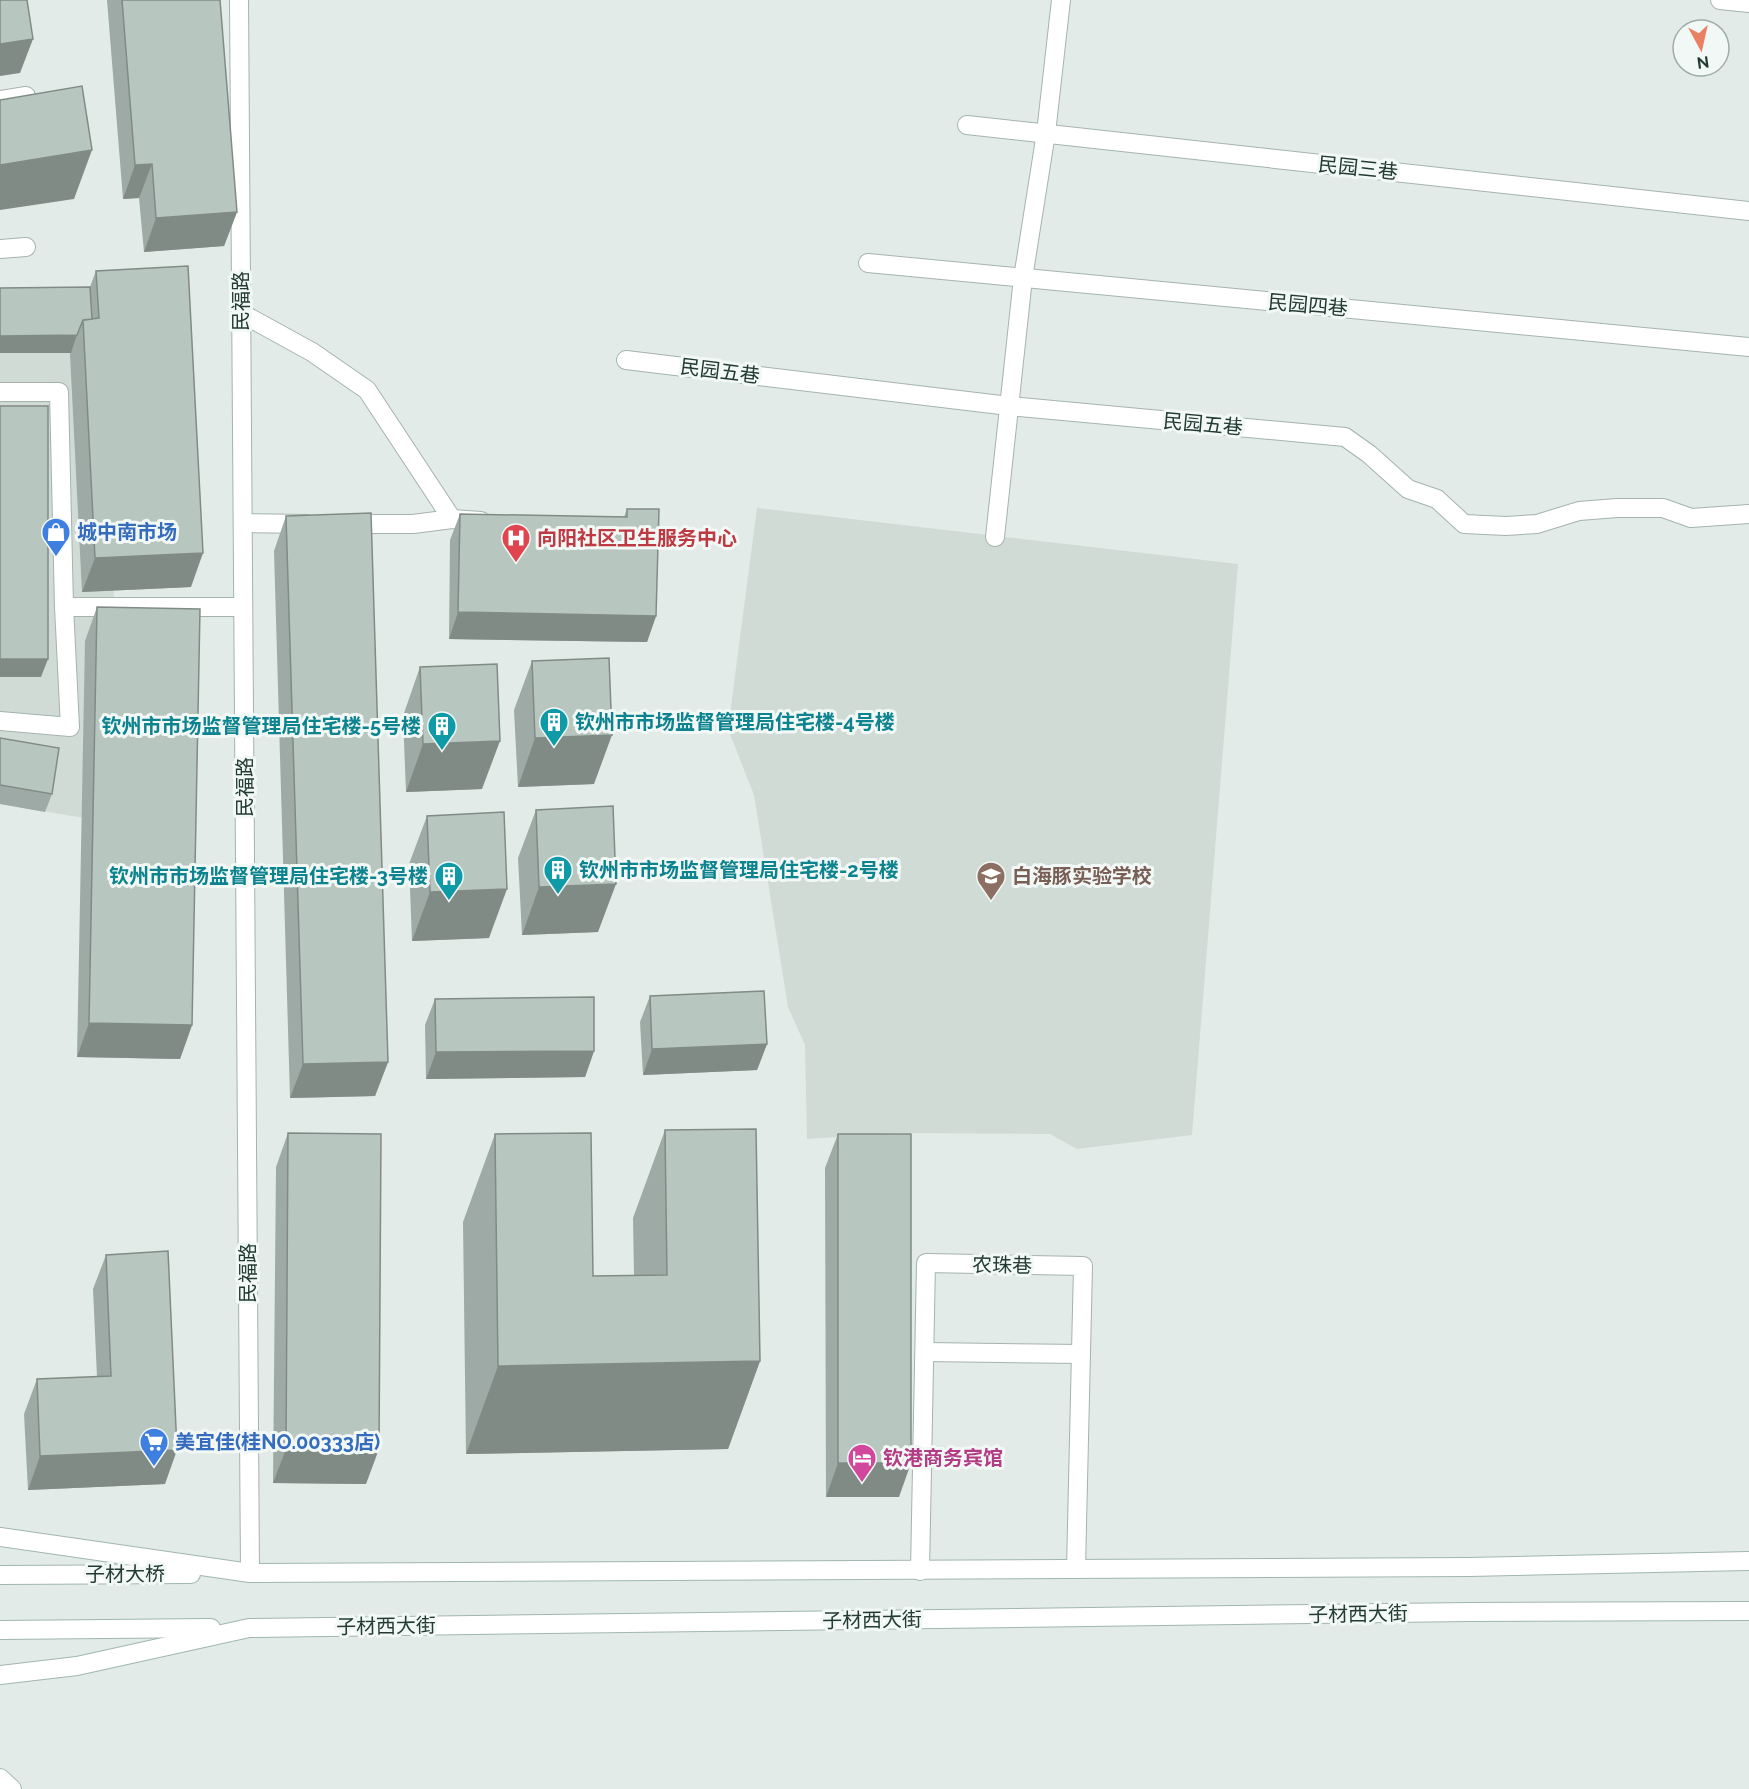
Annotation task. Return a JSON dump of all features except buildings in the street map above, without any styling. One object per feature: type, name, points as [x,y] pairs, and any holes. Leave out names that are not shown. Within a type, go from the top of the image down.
[{"type":"street","name":"民福路","points":[[239,0],[250,1573]]},
{"type":"street","points":[[995,537],[1023,278],[1046,134],[1061,0]]},
{"type":"street","points":[[1720,0],[1749,3]]},
{"type":"street","points":[[0,99],[26,96]]},
{"type":"street","name":"民园三巷","points":[[967,125],[1749,211]]},
{"type":"street","points":[[0,249],[26,247]]},
{"type":"street","name":"民园四巷","points":[[868,263],[1749,347]]},
{"type":"street","points":[[242,313],[312,352],[367,390],[452,519]]},
{"type":"street","name":"民园五巷","points":[[626,360],[1009,406],[1345,437],[1369,454],[1408,489],[1437,499],[1464,524],[1506,526],[1537,524],[1579,511],[1617,508],[1663,508],[1691,518],[1749,514]]},
{"type":"street","points":[[0,392],[59,392],[64,607],[70,727],[0,721]]},
{"type":"street","points":[[243,524],[413,524],[452,519],[498,522]]},
{"type":"street","points":[[64,607],[243,607]]},
{"type":"street","name":"农珠巷","points":[[920,1571],[926,1263],[1083,1266],[1076,1569]]},
{"type":"street","points":[[925,1352],[1081,1354]]},
{"type":"street","points":[[0,1537],[250,1573],[1457,1567],[1749,1561]]},
{"type":"street","name":"子材大桥","points":[[0,1575],[250,1573]]},
{"type":"street","name":"子材西大街","points":[[0,1675],[76,1666],[249,1628],[1469,1612],[1749,1611]]},
{"type":"street","points":[[0,1630],[249,1628]]},
{"type":"street","points":[[0,1778],[12,1789]]},
{"type":"shaded area","name":"城中南市场","points":[[106,310],[120,824],[0,804],[0,311]]},
{"type":"shaded area","name":"白海豚实验学校","points":[[757,508],[1238,564],[1192,1135],[1077,1149],[1050,1134],[900,1133],[807,1139],[805,1045],[788,1007],[754,795],[728,729]]},
{"type":"place","name":"城中南市场","points":[[56,558]]},
{"type":"place","name":"向阳社区卫生服务中心","points":[[516,564]]},
{"type":"place","name":"钦州市市场监督管理局住宅楼-4号楼","points":[[554,748]]},
{"type":"place","name":"钦州市市场监督管理局住宅楼-5号楼","points":[[442,752]]},
{"type":"place","name":"钦州市市场监督管理局住宅楼-2号楼","points":[[558,896]]},
{"type":"place","name":"钦州市市场监督管理局住宅楼-3号楼","points":[[449,902]]},
{"type":"place","name":"白海豚实验学校","points":[[991,902]]},
{"type":"place","name":"美宜佳(桂NO.00333店)","points":[[154,1468]]},
{"type":"place","name":"钦港商务宾馆","points":[[862,1484]]}]
